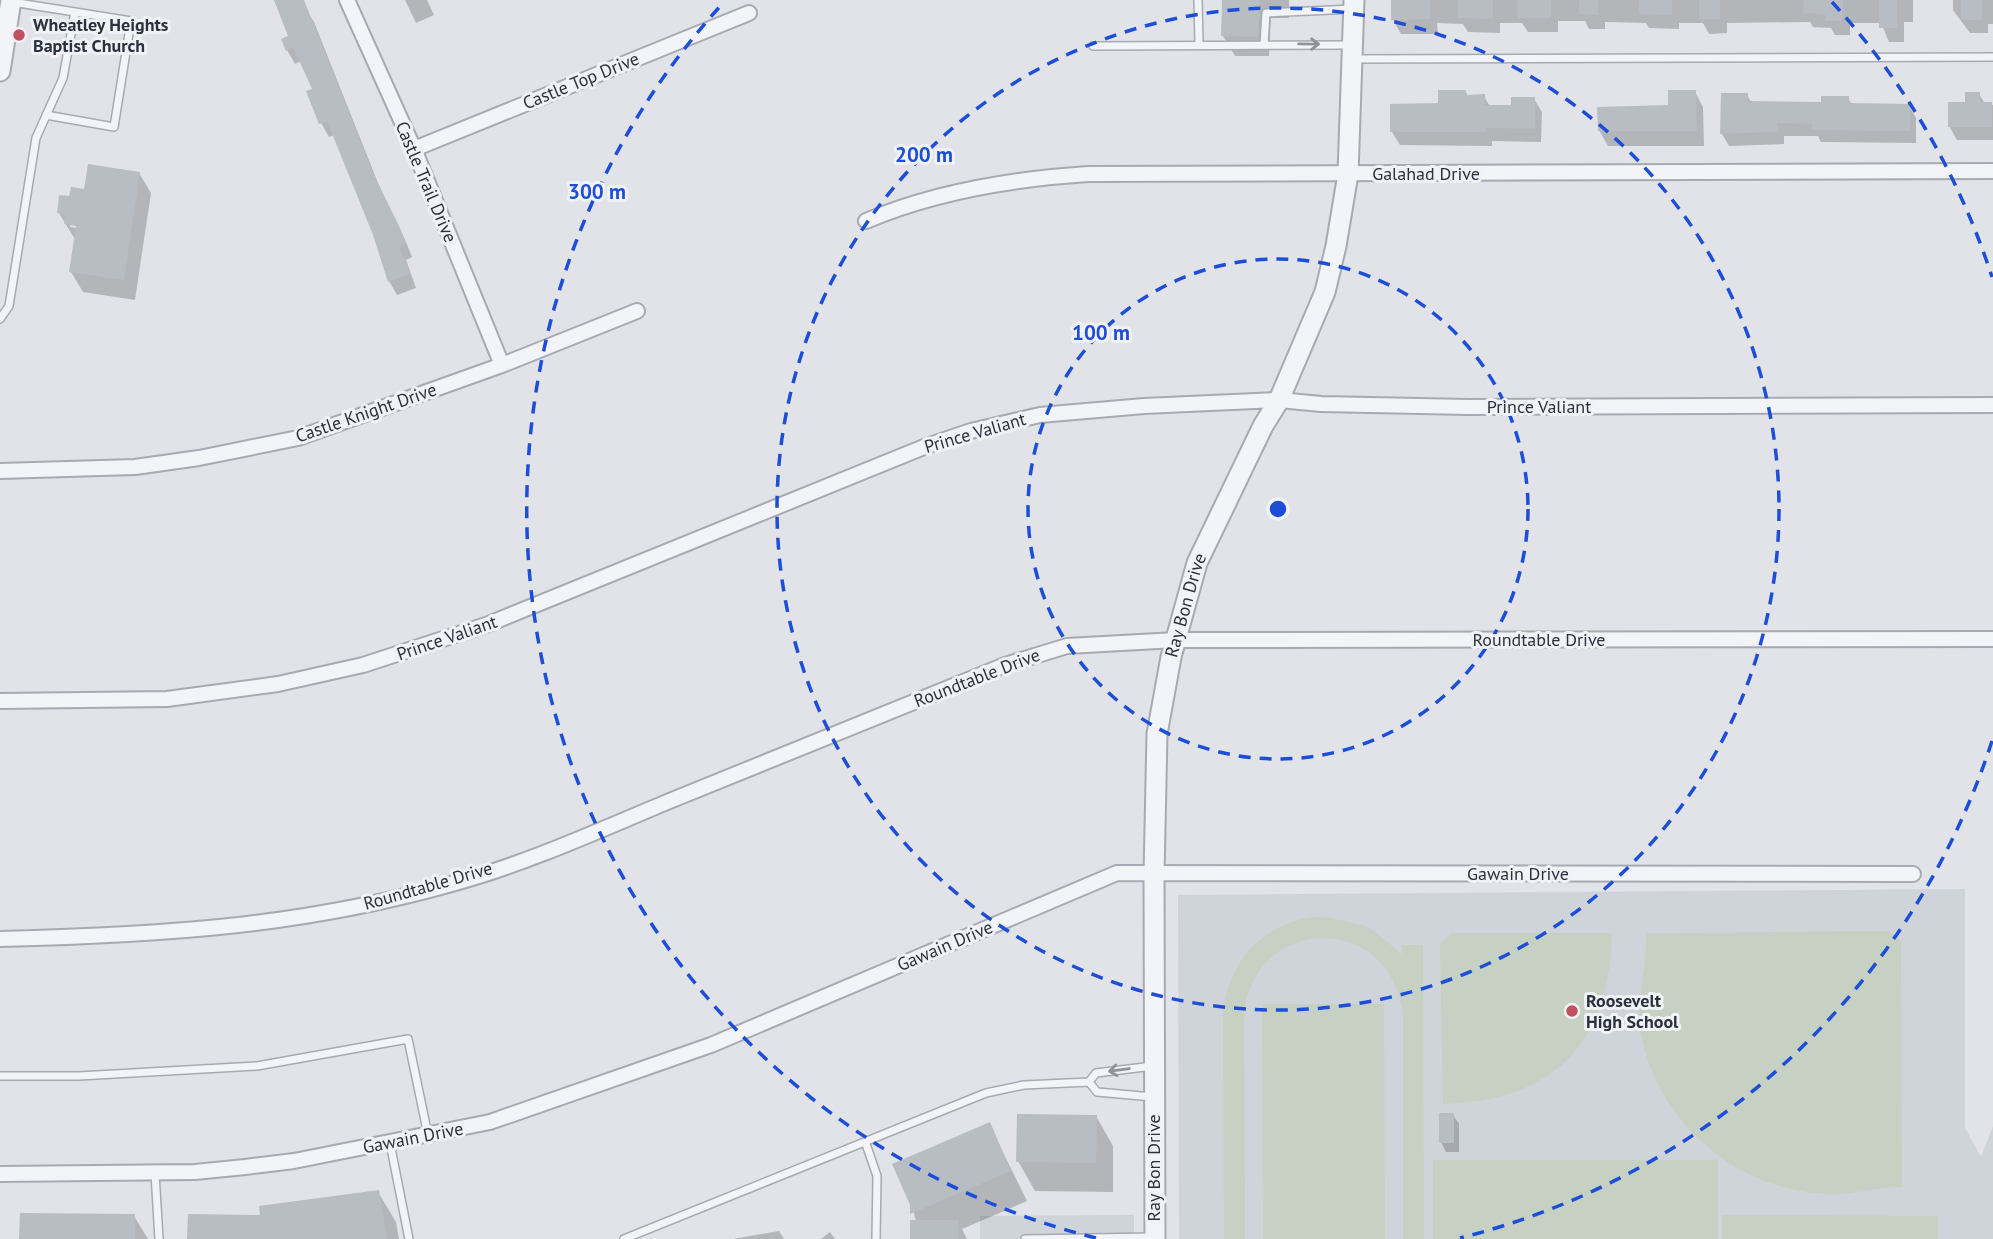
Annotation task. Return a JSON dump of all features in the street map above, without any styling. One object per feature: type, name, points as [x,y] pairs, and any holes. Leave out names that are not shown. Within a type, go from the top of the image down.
[{"type":"street","name":"Castle Trail Drive","points":[[347,0],[414,149],[502,365]]},
{"type":"street","points":[[0,71],[7,1]]},
{"type":"street","name":"Ray Bon Drive","points":[[1155,1238],[1154,875],[1157,734],[1176,640],[1196,563],[1263,426],[1279,400],[1325,292],[1348,174],[1354,5]]},
{"type":"street","name":"Castle Top Drive","points":[[414,149],[748,13]]},
{"type":"street","name":"Galahad Drive","points":[[866,221],[942,195],[1046,177],[1993,171]]},
{"type":"street","name":"Castle Knight Drive","points":[[0,471],[135,467],[199,458],[298,438],[502,365],[637,311]]},
{"type":"street","name":"Prince Valiant","points":[[0,701],[167,699],[278,684],[363,665],[486,625],[925,447],[971,431],[1072,411],[1279,400],[1321,404],[1468,407],[1993,405]]},
{"type":"street","name":"Roundtable Drive","points":[[0,939],[183,932],[251,926],[374,903],[457,883],[600,830],[1037,653],[1097,642],[1993,639]]},
{"type":"street","name":"Gawain Drive","points":[[0,1174],[155,1172],[245,1167],[390,1143],[490,1122],[671,1061],[1117,873],[1913,874]]},
{"type":"lane","points":[[1198,0],[1199,43]]},
{"type":"lane","points":[[7,1],[131,21],[114,127],[46,116]]},
{"type":"lane","points":[[1264,44],[1266,13],[1354,5]]},
{"type":"lane","points":[[0,319],[9,306],[36,138],[63,78],[75,12]]},
{"type":"lane","points":[[1093,46],[1199,43],[1264,44],[1353,52],[1993,57]]},
{"type":"lane","points":[[0,1076],[79,1076],[257,1066],[408,1039],[428,1136]]},
{"type":"lane","points":[[624,1239],[866,1144],[986,1093],[1024,1085],[1088,1082],[1096,1073],[1154,1066]]},
{"type":"lane","points":[[1088,1082],[1097,1092],[1154,1097]]},
{"type":"lane","points":[[390,1143],[409,1239]]},
{"type":"lane","points":[[866,1144],[877,1176],[876,1239]]},
{"type":"lane","points":[[155,1172],[159,1239]]},
{"type":"lane","points":[[1025,1239],[1155,1238]]},
{"type":"shaded area","name":"Roosevelt High School","points":[[1965,889],[1965,1128],[1981,1157],[1993,1126],[1993,1239],[1179,1239],[1178,895]]},
{"type":"shaded area","points":[[1134,1215],[1134,1239],[980,1239],[980,1216]]},
{"type":"green space","points":[[1323,916],[1369,927],[1402,954],[1402,945],[1423,945],[1424,1239],[1403,1239],[1403,1016],[1394,982],[1375,957],[1351,943],[1323,938],[1296,943],[1271,958],[1253,982],[1244,1016],[1245,1239],[1224,1239],[1223,1016],[1226,996],[1241,960],[1267,934],[1284,925]]},
{"type":"green space","points":[[1889,931],[1901,941],[1902,1187],[1842,1194],[1800,1191],[1768,1182],[1738,1168],[1711,1149],[1687,1127],[1667,1100],[1652,1071],[1642,1039],[1640,999],[1646,933]]},
{"type":"green space","points":[[1452,933],[1612,933],[1608,972],[1600,1006],[1587,1035],[1568,1059],[1545,1078],[1516,1091],[1482,1100],[1443,1104],[1440,944]]},
{"type":"green space","points":[[1262,1004],[1384,1004],[1385,1239],[1263,1239]]},
{"type":"green space","points":[[1433,1160],[1718,1160],[1718,1239],[1433,1239]]},
{"type":"green space","points":[[1722,1215],[1938,1216],[1938,1239],[1722,1239]]},
{"type":"building","points":[[274,0],[304,0],[373,173],[406,243],[399,246],[410,274],[388,282],[373,235],[327,121],[319,124],[306,91],[312,89],[293,47],[286,51],[281,39],[288,36]]},
{"type":"building","points":[[1222,0],[1260,0],[1258,37],[1221,36]]},
{"type":"building","points":[[1391,0],[1430,0],[1430,19],[1391,20]]},
{"type":"building","points":[[1458,0],[1493,0],[1493,19],[1458,18]]},
{"type":"building","points":[[1517,0],[1551,0],[1551,18],[1518,18]]},
{"type":"building","points":[[1579,0],[1598,0],[1598,15],[1579,14]]},
{"type":"building","points":[[1639,0],[1672,0],[1672,15],[1639,14]]},
{"type":"building","points":[[1699,0],[1720,0],[1720,19],[1699,19]]},
{"type":"building","points":[[1804,0],[1843,0],[1842,21],[1825,21],[1825,14],[1803,13]]},
{"type":"building","points":[[1879,0],[1897,0],[1897,28],[1879,28]]},
{"type":"building","points":[[1961,0],[1982,0],[1982,20],[1961,20]]},
{"type":"building","points":[[1438,90],[1466,90],[1466,95],[1485,94],[1485,105],[1511,105],[1511,97],[1535,97],[1535,129],[1390,132],[1390,104],[1438,103]]},
{"type":"building","points":[[1668,90],[1696,90],[1697,131],[1598,131],[1597,107],[1668,105]]},
{"type":"building","points":[[1965,92],[1980,92],[1980,102],[1992,102],[1992,127],[1948,127],[1948,102],[1965,102]]},
{"type":"building","points":[[1721,93],[1748,93],[1748,101],[1821,102],[1821,96],[1849,96],[1849,103],[1910,104],[1910,131],[1812,130],[1812,124],[1778,123],[1778,132],[1720,134]]},
{"type":"building","points":[[88,164],[140,172],[124,280],[69,272],[76,226],[64,224],[65,215],[57,213],[59,195],[69,196],[71,187],[84,189]]},
{"type":"building","points":[[1439,1113],[1454,1113],[1454,1143],[1439,1143]]},
{"type":"building","points":[[1017,1114],[1097,1115],[1096,1163],[1016,1162]]},
{"type":"building","points":[[990,1122],[1011,1171],[910,1214],[910,1205],[892,1164]]},
{"type":"building","points":[[379,1190],[387,1239],[187,1239],[188,1214],[260,1215],[259,1206]]},
{"type":"building","points":[[20,1213],[135,1214],[135,1239],[19,1239]]},
{"type":"building","points":[[910,1220],[959,1220],[958,1239],[910,1239]]},
{"type":"place","name":"Wheatley Heights Baptist Church","points":[[19,35]]},
{"type":"place","name":"Roosevelt High School","points":[[1572,1011]]}]
